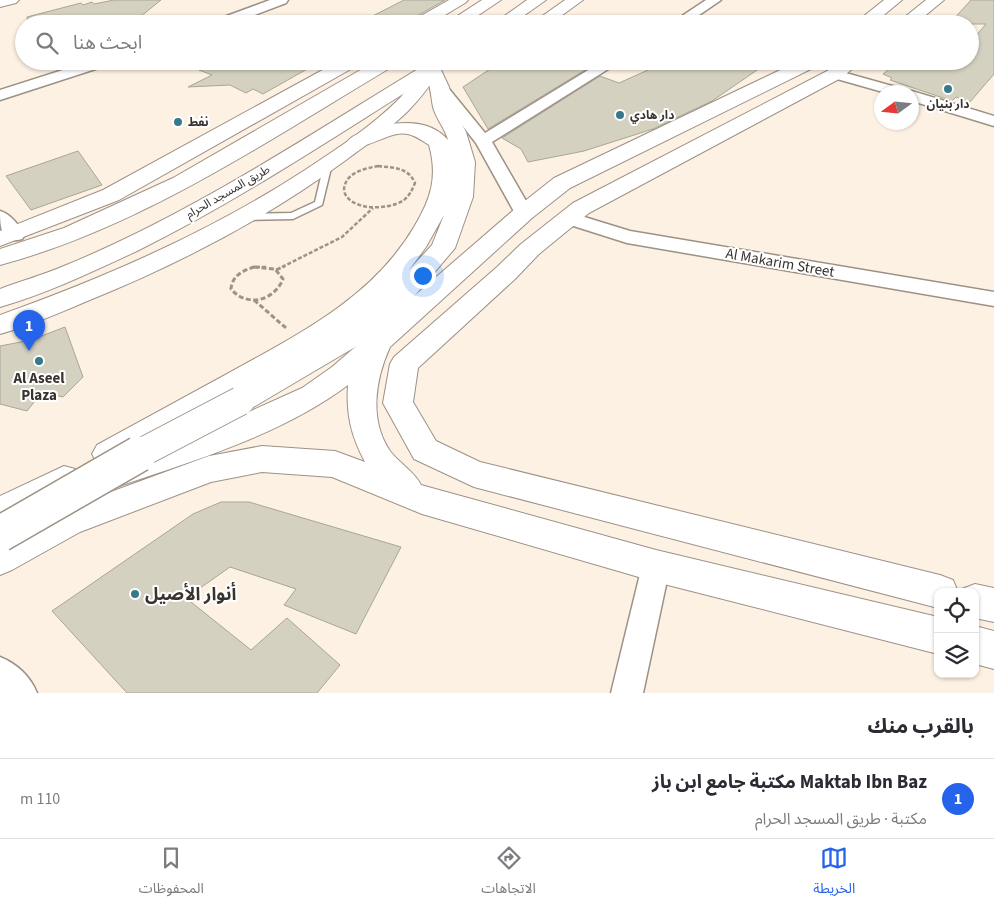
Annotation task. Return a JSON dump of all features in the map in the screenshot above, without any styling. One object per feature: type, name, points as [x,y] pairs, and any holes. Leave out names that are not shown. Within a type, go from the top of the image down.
[{"type":"street","points":[[0,2],[11,0]]},
{"type":"street","points":[[242,15],[282,0]]},
{"type":"street","points":[[434,15],[460,0]]},
{"type":"street","points":[[468,15],[493,0]]},
{"type":"street","points":[[516,15],[538,0]]},
{"type":"street","points":[[553,15],[575,0]]},
{"type":"street","points":[[691,15],[715,0]]},
{"type":"street","points":[[874,15],[894,0]]},
{"type":"street","points":[[916,15],[936,0]]},
{"type":"street","points":[[0,95],[78,70]]},
{"type":"street","points":[[0,217],[7,237],[111,195],[336,70]]},
{"type":"street","points":[[0,257],[72,233],[181,182],[373,70]]},
{"type":"street","points":[[483,140],[599,70]]},
{"type":"street","points":[[0,514],[214,441],[312,396],[342,374],[524,213],[562,183],[794,70]]},
{"type":"street","points":[[840,70],[582,208],[568,218],[530,249],[404,364],[398,403],[425,450],[474,474],[934,590]]},
{"type":"street","points":[[848,70],[882,85]]},
{"type":"street","points":[[439,72],[483,140],[524,213]]},
{"type":"street","points":[[0,325],[110,283],[244,217],[328,164],[406,102],[439,72]]},
{"type":"street","points":[[0,534],[141,454],[279,380],[357,333],[402,294],[443,248],[452,197],[464,162],[456,132],[443,108],[439,72]]},
{"type":"street","name":"طريق المسجد الحرام","points":[[0,298],[72,272],[170,225],[439,72]]},
{"type":"street","points":[[919,98],[994,121]]},
{"type":"street","points":[[274,105],[296,115]]},
{"type":"street","points":[[358,141],[389,129],[404,127],[422,131],[439,142],[452,197]]},
{"type":"street","points":[[0,514],[296,348],[356,309],[390,277],[411,253],[428,225],[452,197]]},
{"type":"street","name":"Al Makarim Street","points":[[568,218],[627,237],[994,299]]},
{"type":"street","points":[[380,341],[365,370],[361,386],[360,404],[362,421],[376,455],[389,472],[422,500]]},
{"type":"street","points":[[0,559],[68,522],[208,469],[262,459],[335,464],[422,500],[656,566],[934,635]]},
{"type":"street","points":[[627,693],[656,566]]},
{"type":"street","points":[[979,602],[994,605]]},
{"type":"street","points":[[979,646],[994,650]]},
{"type":"street","points":[[0,673],[21,693]]},
{"type":"path","points":[[276,270],[342,237],[373,208],[391,206],[407,199],[416,185],[414,179],[409,173],[400,169],[384,166],[367,168],[349,177],[344,190],[346,197],[352,202],[373,208]]},
{"type":"path","points":[[254,267],[269,267],[276,270],[283,279],[282,284],[271,295],[254,300],[238,298],[233,294],[231,289],[234,278],[246,270],[254,267]]},
{"type":"path","points":[[254,300],[292,333]]},
{"type":"building","points":[[114,0],[161,0],[142,15],[35,15],[81,3],[83,5],[92,2],[94,4]]},
{"type":"building","points":[[404,0],[445,0],[419,15],[375,15]]},
{"type":"building","points":[[971,0],[994,0],[994,74],[970,102],[956,97],[952,101],[919,90],[919,85],[905,85],[890,80],[892,78],[883,74],[888,70],[979,70],[979,32],[986,24],[979,24],[979,15],[957,15]]},
{"type":"building","points":[[199,70],[305,70],[263,94],[253,89],[246,93],[230,85],[188,87],[212,75]]},
{"type":"building","points":[[488,70],[585,70],[488,129],[463,87]]},
{"type":"building","name":"دار هادي","points":[[648,70],[757,70],[712,101],[653,129],[584,151],[528,162],[521,149],[502,138],[600,76],[619,83]]},
{"type":"building","points":[[78,151],[102,185],[31,210],[6,176]]},
{"type":"building","name":"Al Aseel Plaza","points":[[65,327],[83,377],[63,397],[42,392],[27,411],[0,404],[0,346],[31,340]]},
{"type":"building","name":"أنوار الأصيل","points":[[221,502],[249,502],[401,547],[356,634],[284,605],[296,589],[230,567],[186,598],[251,650],[287,618],[340,665],[317,693],[127,693],[52,611],[193,514]]},
{"type":"place","name":"دار بنيان","points":[[948,89]]},
{"type":"place","name":"دار هادي","points":[[620,115]]},
{"type":"place","name":"نفط","points":[[178,122]]},
{"type":"place","name":"Maktab Ibn Baz مكتبة جامع ابن باز","points":[[29,351]]},
{"type":"place","name":"Al Aseel Plaza","points":[[39,361]]},
{"type":"place","name":"أنوار الأصيل","points":[[135,594]]}]
